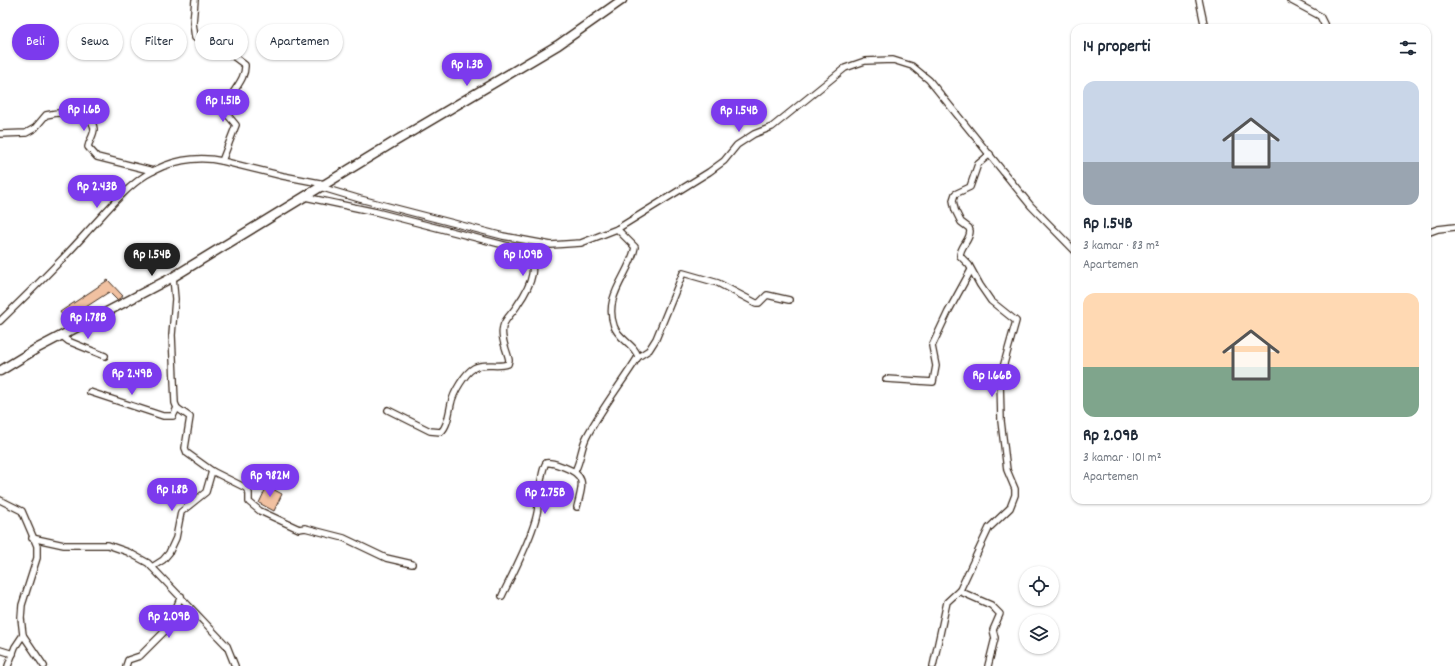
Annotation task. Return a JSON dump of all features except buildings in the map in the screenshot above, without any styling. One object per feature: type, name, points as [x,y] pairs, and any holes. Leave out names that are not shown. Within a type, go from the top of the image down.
[{"type":"street","points":[[195,0],[193,23],[195,38],[240,60],[245,65],[242,77],[226,106],[226,113],[236,125],[222,161]]},
{"type":"street","points":[[0,371],[173,277],[558,46],[622,0]]},
{"type":"street","points":[[1199,0],[1204,24]]},
{"type":"street","points":[[1290,0],[1320,16],[1324,24]]},
{"type":"street","points":[[0,321],[117,201],[141,179],[153,171],[192,158],[222,161],[283,176],[388,206],[536,243],[551,245],[581,243],[618,230],[718,166],[737,145],[746,139],[772,127],[845,68],[865,61],[893,60],[903,62],[918,69],[929,80],[987,156],[1031,206],[1071,247]]},
{"type":"street","points":[[0,134],[26,133],[35,128],[46,115],[77,114],[87,118],[92,125],[94,131],[88,147],[94,156],[153,171]]},
{"type":"street","points":[[933,666],[946,602],[959,592],[970,572],[989,528],[1010,508],[1015,495],[1015,489],[1007,470],[1001,421],[1000,378],[1016,321],[996,306],[980,286],[969,265],[962,259],[960,253],[970,235],[970,232],[958,218],[953,200],[955,194],[970,186],[973,182],[976,168],[987,156]]},
{"type":"street","points":[[308,195],[519,249],[526,252],[531,258],[533,274],[530,284],[519,304],[504,323],[502,329],[510,360],[508,364],[501,366],[484,365],[473,369],[452,398],[445,427],[441,432],[430,431],[388,410]]},
{"type":"street","points":[[1431,232],[1455,227]]},
{"type":"street","points":[[618,230],[634,245],[634,250],[614,294],[612,315],[616,332],[635,351],[638,357]]},
{"type":"street","points":[[886,379],[933,382],[936,360],[932,346],[948,312],[971,270]]},
{"type":"street","points":[[575,471],[581,459],[588,436],[604,407],[638,357],[649,350],[656,339],[683,273],[718,283],[756,303],[760,302],[767,295],[789,300]]},
{"type":"street","points":[[173,277],[175,300],[172,356],[175,403],[177,408],[190,418],[185,448],[187,453],[212,471],[246,488],[249,493],[249,502],[252,506],[291,526],[299,529],[306,528],[344,538],[386,558],[412,564]]},
{"type":"street","points":[[62,336],[68,341],[105,356]]},
{"type":"street","points":[[90,392],[164,416],[173,416],[177,408]]},
{"type":"street","points":[[502,596],[532,529],[538,506],[538,490],[544,465],[549,462],[575,471],[582,481],[577,507]]},
{"type":"street","points":[[152,567],[163,560],[169,552],[176,538],[181,512],[206,492],[212,471]]},
{"type":"street","points":[[0,500],[22,511],[38,552],[33,576],[22,605],[21,618],[23,635],[44,666]]},
{"type":"street","points":[[32,538],[64,544],[112,546],[128,552],[152,567],[227,646],[235,666]]},
{"type":"street","points":[[959,592],[991,605],[1000,614],[993,630],[994,644],[988,666]]},
{"type":"street","points":[[126,666],[128,660],[140,656],[168,628],[181,596]]},
{"type":"street","points":[[8,666],[12,654],[23,635]]},
{"type":"street","points":[[0,650],[12,654]]}]
